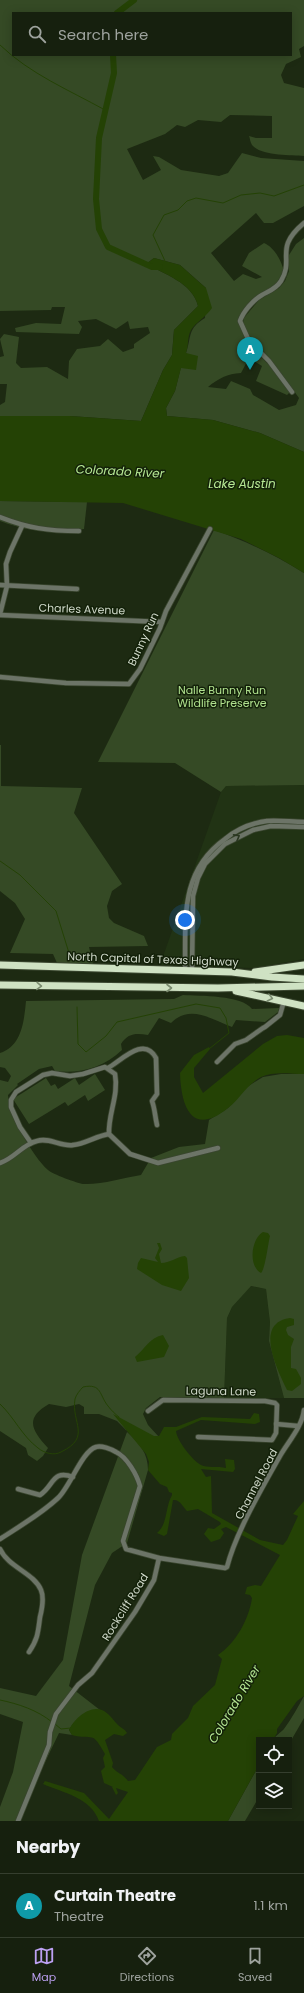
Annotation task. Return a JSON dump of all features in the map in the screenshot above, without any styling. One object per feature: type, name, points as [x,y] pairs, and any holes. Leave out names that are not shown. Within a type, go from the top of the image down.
[{"type":"highway","name":"North Capital of Texas Highway","points":[[0,965],[239,972],[272,977],[304,979]]},
{"type":"highway","points":[[239,972],[265,971],[304,965]]},
{"type":"highway","points":[[0,984],[218,988],[304,986]]},
{"type":"highway","points":[[218,988],[304,1006]]},
{"type":"street","points":[[292,392],[269,362],[249,341],[240,321],[243,314],[258,298],[276,288],[281,282],[286,270],[285,253],[288,240],[304,223]]},
{"type":"street","points":[[0,517],[22,526],[52,531],[79,531]]},
{"type":"street","points":[[0,615],[7,586],[6,564],[22,526]]},
{"type":"street","name":"Bunny Run","points":[[0,677],[66,683],[129,684],[140,669],[166,611],[210,529]]},
{"type":"street","points":[[0,585],[77,589]]},
{"type":"street","name":"Charles Avenue","points":[[0,615],[162,622]]},
{"type":"street","points":[[188,970],[189,906],[201,871],[216,848],[234,838],[262,827],[304,822]]},
{"type":"street","points":[[281,824],[304,827]]},
{"type":"street","points":[[217,1062],[235,1044],[246,1040],[280,1015],[284,1001]]},
{"type":"street","points":[[31,1143],[20,1127],[12,1107],[11,1100],[16,1092],[43,1075],[52,1073],[70,1076],[83,1074],[105,1067],[108,1068],[131,1052],[140,1049],[150,1050],[156,1058],[157,1094],[152,1101],[155,1106],[157,1125]]},
{"type":"street","points":[[108,1068],[115,1074],[117,1091],[109,1134]]},
{"type":"street","points":[[0,1163],[10,1160],[31,1143],[43,1140],[73,1145],[109,1134]]},
{"type":"street","points":[[109,1134],[130,1154],[158,1163],[218,1148]]},
{"type":"street","name":"Laguna Lane","points":[[148,1411],[163,1400],[271,1401],[277,1405],[276,1437],[272,1440],[198,1437]]},
{"type":"street","name":"Channel Road","points":[[159,1558],[216,1568],[226,1567],[232,1547],[274,1467],[298,1426],[304,1410]]},
{"type":"street","points":[[276,1424],[298,1426]]},
{"type":"street","points":[[0,1539],[59,1498],[89,1451],[96,1447],[105,1448],[121,1454],[138,1478],[140,1486],[123,1541],[124,1545],[126,1549],[131,1552],[159,1558]]},
{"type":"street","points":[[18,1489],[40,1494],[58,1476],[64,1474],[72,1477]]},
{"type":"street","points":[[0,1549],[16,1568],[36,1583],[42,1590],[42,1605],[37,1641],[29,1652]]},
{"type":"street","name":"Rockcliff Road","points":[[18,1821],[48,1744],[56,1714],[78,1685],[92,1673],[135,1612],[154,1580],[159,1558]]},
{"type":"shaded area","points":[[304,785],[304,959],[254,968],[160,965],[221,792],[226,786]]},
{"type":"shaded area","points":[[250,1286],[266,1289],[270,1322],[269,1341],[284,1398],[224,1398],[227,1318],[232,1307]]},
{"type":"green space","points":[[0,0],[304,0],[304,46],[299,49],[301,57],[286,64],[281,75],[284,83],[304,88],[304,156],[269,153],[256,149],[252,145],[249,136],[256,138],[272,138],[272,116],[230,115],[221,122],[198,120],[185,127],[177,125],[165,134],[127,149],[143,180],[161,170],[153,156],[159,157],[181,170],[219,176],[228,173],[242,153],[261,158],[304,161],[304,206],[273,223],[264,223],[256,213],[211,253],[234,281],[243,274],[256,279],[262,277],[242,266],[249,253],[264,243],[274,251],[279,258],[284,271],[274,287],[259,295],[239,316],[238,322],[247,342],[282,379],[290,392],[287,395],[256,381],[262,366],[249,358],[241,373],[223,377],[208,387],[226,389],[231,381],[250,389],[253,395],[279,410],[296,405],[299,398],[275,365],[251,339],[243,323],[244,318],[259,300],[279,288],[285,281],[289,271],[289,255],[296,244],[304,238],[304,452],[260,433],[213,420],[167,416],[166,408],[175,391],[181,367],[196,369],[186,353],[193,329],[205,318],[206,288],[180,265],[154,258],[146,264],[184,285],[195,298],[198,306],[174,330],[172,355],[163,370],[141,421],[70,416],[0,416],[0,405],[5,402],[7,384],[0,384],[0,357],[4,356],[0,339],[4,334],[19,337],[16,363],[21,368],[47,367],[68,379],[69,361],[77,349],[100,346],[108,339],[123,352],[134,348],[134,344],[150,333],[148,327],[130,329],[128,321],[116,329],[96,319],[78,321],[82,327],[79,334],[16,332],[15,328],[36,323],[61,324],[65,307],[52,307],[51,310],[0,311]]},
{"type":"green space","points":[[0,501],[87,502],[84,529],[42,531],[22,528],[0,521]]},
{"type":"green space","name":"Nalle Bunny Run Wildlife Preserve","points":[[214,530],[260,549],[304,573],[304,785],[226,786],[221,792],[175,763],[98,762]]},
{"type":"green space","points":[[0,745],[1,786],[82,788],[74,813],[122,884],[112,891],[107,906],[109,918],[114,923],[144,936],[148,946],[89,947],[93,964],[57,963],[53,954],[10,953],[25,919],[15,903],[0,891]]},
{"type":"green space","points":[[183,995],[210,996],[230,999],[247,1004],[252,1009],[279,1008],[278,1012],[265,1022],[236,1020],[232,1027],[208,1017],[193,1014],[186,1014],[178,1017],[171,1023],[159,1018],[148,1035],[136,1034],[129,1036],[121,1044],[122,1050],[115,1056],[99,1065],[73,1072],[55,1071],[52,1066],[39,1069],[17,1084],[18,1085],[8,1095],[9,1103],[17,1124],[29,1146],[50,1172],[83,1184],[97,1183],[141,1175],[151,1158],[179,1147],[205,1144],[209,1120],[228,1108],[245,1088],[263,1077],[281,1074],[304,1074],[304,1398],[284,1398],[269,1341],[270,1322],[266,1289],[251,1286],[232,1307],[227,1318],[224,1398],[160,1397],[146,1408],[143,1414],[148,1425],[159,1437],[154,1441],[126,1430],[117,1421],[99,1414],[84,1414],[84,1407],[79,1404],[66,1407],[49,1404],[36,1414],[33,1420],[33,1425],[38,1436],[48,1448],[43,1456],[37,1461],[28,1455],[26,1448],[0,1431],[0,1080],[8,1082],[11,1076],[5,1068],[0,1067],[0,1053],[7,1050],[17,1039],[23,1024],[26,1001],[174,999]]},
{"type":"green space","points":[[95,1074],[105,1090],[88,1101],[85,1095],[68,1106],[65,1102],[29,1124],[13,1099],[46,1078],[51,1086],[55,1084],[58,1089],[75,1078],[79,1085]]},
{"type":"green space","points":[[127,1432],[136,1440],[145,1454],[148,1470],[127,1543],[112,1553],[95,1585],[69,1686],[100,1710],[86,1714],[78,1719],[69,1730],[72,1735],[59,1733],[36,1781],[20,1821],[0,1821],[0,1807],[13,1772],[23,1722],[0,1714],[0,1688],[36,1696],[63,1660],[82,1555]]},
{"type":"green space","points":[[304,1696],[304,1718],[292,1739],[292,1737],[275,1737],[284,1729]]},
{"type":"green space","points":[[256,1770],[256,1802],[245,1821],[228,1821]]},
{"type":"water","name":"Lake Austin","points":[[154,258],[180,265],[206,288],[212,308],[191,330],[188,338],[186,353],[198,356],[196,370],[181,368],[175,391],[166,408],[167,416],[213,420],[260,433],[304,452],[304,573],[279,558],[241,539],[123,503],[0,501],[0,416],[70,416],[141,421],[163,370],[172,355],[174,330],[198,306],[195,298],[184,285],[146,264]]},
{"type":"water","points":[[287,1035],[304,1038],[304,1074],[276,1073],[266,1075],[250,1085],[228,1108],[215,1116],[205,1120],[197,1119],[190,1114],[183,1096],[180,1073],[194,1055],[209,1047],[210,1049],[194,1068],[194,1077],[203,1093],[263,1044],[277,1036]]},
{"type":"water","points":[[263,1232],[268,1233],[270,1236],[265,1262],[261,1273],[254,1265],[253,1252],[256,1240]]},
{"type":"water","points":[[157,1243],[160,1243],[162,1249],[159,1254],[161,1263],[185,1256],[187,1258],[189,1278],[181,1291],[162,1285],[137,1269],[141,1258],[158,1262],[155,1258],[159,1248]]},
{"type":"water","points":[[290,1318],[294,1319],[294,1325],[287,1327],[286,1330],[288,1335],[294,1339],[291,1347],[291,1368],[296,1369],[301,1378],[301,1384],[292,1391],[287,1390],[278,1371],[271,1349],[270,1338],[273,1329],[279,1322]]},
{"type":"water","points":[[163,1335],[169,1346],[164,1357],[137,1362],[135,1357],[151,1341],[158,1336]]},
{"type":"water","name":"Colorado River","points":[[254,1413],[259,1414],[260,1422],[255,1424],[201,1420],[176,1431],[179,1440],[186,1450],[201,1465],[226,1468],[225,1459],[234,1460],[235,1469],[233,1472],[201,1469],[206,1477],[211,1476],[212,1513],[260,1540],[283,1545],[287,1540],[298,1516],[293,1514],[304,1501],[304,1696],[297,1701],[277,1729],[275,1737],[256,1737],[256,1770],[228,1821],[99,1821],[90,1807],[76,1797],[43,1784],[45,1781],[84,1793],[109,1819],[128,1792],[116,1788],[118,1793],[116,1795],[113,1787],[104,1783],[101,1771],[105,1767],[103,1758],[105,1754],[97,1741],[92,1737],[79,1737],[72,1735],[69,1730],[71,1726],[82,1714],[92,1709],[102,1710],[107,1713],[127,1733],[123,1736],[114,1734],[105,1740],[113,1763],[112,1767],[128,1781],[135,1780],[157,1747],[171,1740],[172,1734],[188,1718],[193,1706],[215,1685],[222,1659],[218,1655],[225,1650],[236,1637],[248,1614],[252,1598],[250,1595],[245,1594],[247,1587],[255,1585],[261,1586],[280,1555],[226,1527],[221,1529],[224,1533],[220,1539],[211,1542],[204,1534],[208,1528],[214,1529],[221,1524],[220,1522],[198,1509],[187,1511],[179,1502],[175,1500],[173,1500],[167,1534],[164,1536],[157,1533],[161,1529],[165,1520],[172,1493],[169,1492],[167,1487],[160,1484],[148,1470],[149,1462],[146,1454],[113,1414],[154,1436],[159,1436],[164,1427],[176,1427],[202,1417],[250,1419]]},
{"type":"waterway","points":[[118,12],[134,0]]},
{"type":"waterway","points":[[0,45],[12,55]]},
{"type":"waterway","points":[[13,56],[37,73],[105,110]]},
{"type":"waterway","points":[[113,56],[114,73],[99,138],[96,199],[99,229],[108,247],[152,267],[160,267]]},
{"type":"waterway","points":[[165,261],[153,235],[164,215],[178,210],[187,201],[196,198],[223,203],[241,195],[260,193],[274,196],[304,185]]},
{"type":"waterway","points":[[0,861],[20,875],[56,911],[69,953]]},
{"type":"waterway","points":[[77,1007],[78,1044],[86,1052],[106,1036],[117,1022],[196,1004],[220,1008],[226,1018],[229,1033],[209,1049]]},
{"type":"waterway","points":[[0,1404],[32,1443],[43,1451],[52,1454],[61,1452],[76,1441],[78,1429],[75,1415],[75,1399],[83,1387],[89,1386],[97,1388],[108,1406],[119,1417]]},
{"type":"waterway","points":[[0,1700],[28,1708],[52,1722]]},
{"type":"waterway","points":[[55,1724],[61,1729],[71,1728]]},
{"type":"place","name":"Curtain Theatre","points":[[250,370]]}]
